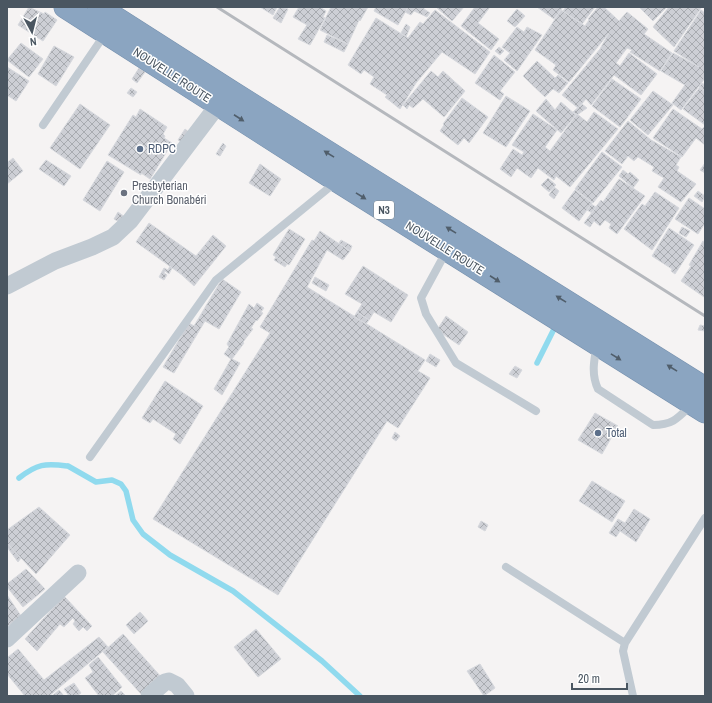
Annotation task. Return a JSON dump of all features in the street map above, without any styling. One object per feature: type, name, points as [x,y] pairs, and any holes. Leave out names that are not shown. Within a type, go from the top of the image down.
[{"type":"highway","name":"NOUVELLE ROUTE","points":[[65,7],[337,181],[597,344],[701,401]]},
{"type":"highway","name":"NOUVELLE ROUTE","points":[[99,7],[232,92],[701,401]]},
{"type":"street","points":[[7,286],[55,261],[92,247],[113,237],[130,221],[218,105]]},
{"type":"street","points":[[7,639],[78,573]]},
{"type":"street","points":[[149,696],[165,682],[169,681],[177,685],[186,696]]},
{"type":"lane","points":[[43,125],[105,33]]},
{"type":"lane","points":[[90,457],[216,280],[337,181]]},
{"type":"lane","points":[[447,249],[421,298],[426,314],[456,363],[536,411]]},
{"type":"lane","points":[[597,344],[593,369],[594,381],[598,389],[653,425],[662,425],[675,421],[701,401]]},
{"type":"lane","points":[[633,696],[623,651],[625,643],[705,518]]},
{"type":"lane","points":[[506,567],[625,643]]},
{"type":"building","points":[[29,7],[44,14],[45,12],[57,20],[43,41],[18,25]]},
{"type":"building","points":[[260,7],[277,7],[273,15]]},
{"type":"building","points":[[280,7],[288,9],[281,23],[273,18]]},
{"type":"building","points":[[299,7],[320,7],[326,11],[323,17],[325,18],[310,45],[298,39],[307,25],[293,17]]},
{"type":"building","points":[[331,7],[368,7],[360,21],[359,20],[348,44],[320,30]]},
{"type":"building","points":[[376,7],[408,7],[398,25],[374,11]]},
{"type":"building","points":[[408,7],[424,7],[424,9],[430,13],[427,17],[414,11],[411,15],[405,12]]},
{"type":"building","points":[[436,7],[464,7],[452,21]]},
{"type":"building","points":[[475,7],[490,7],[478,23],[499,39],[491,50],[461,26]]},
{"type":"building","points":[[537,7],[563,7],[554,19]]},
{"type":"building","points":[[566,7],[595,7],[582,24],[563,11]]},
{"type":"building","points":[[598,7],[604,7],[619,21],[627,12],[648,29],[644,34],[672,53],[660,71],[630,52],[632,50],[627,48],[616,63],[620,66],[629,53],[657,74],[641,95],[614,75],[591,105],[586,99],[578,108],[562,95],[600,49],[609,33],[569,82],[553,70],[556,65],[535,50],[561,10],[585,26],[589,20],[588,19]]},
{"type":"building","points":[[639,7],[667,7],[653,21]]},
{"type":"building","points":[[669,7],[701,8],[674,47],[653,27]]},
{"type":"building","points":[[517,9],[525,16],[515,27],[507,21]]},
{"type":"building","points":[[435,10],[490,52],[475,74],[442,52],[416,83],[400,109],[385,97],[387,95],[370,84],[374,77],[364,70],[361,74],[348,65],[376,18],[408,38],[420,22],[423,24]]},
{"type":"building","points":[[701,10],[705,13],[705,78],[681,110],[672,103],[685,85],[661,71],[673,53],[699,67],[674,51]]},
{"type":"building","points":[[406,24],[410,27],[406,37],[401,33]]},
{"type":"building","points":[[517,27],[524,32],[527,27],[542,35],[517,71],[504,60],[510,53],[502,47]]},
{"type":"building","points":[[327,35],[348,44],[344,52],[324,42]]},
{"type":"building","points":[[21,43],[43,59],[29,77],[7,60]]},
{"type":"building","points":[[54,46],[74,57],[56,86],[38,74]]},
{"type":"building","points":[[499,47],[504,51],[500,55],[495,51]]},
{"type":"building","points":[[494,55],[515,72],[500,91],[504,94],[500,100],[475,83]]},
{"type":"building","points":[[537,61],[555,78],[558,75],[568,83],[559,93],[553,89],[545,97],[523,76]]},
{"type":"building","points":[[7,67],[29,81],[16,101],[7,95]]},
{"type":"building","points":[[139,68],[145,72],[137,83],[132,79]]},
{"type":"building","points":[[431,71],[438,77],[443,71],[465,91],[444,117],[423,99],[413,108],[409,105],[407,109],[403,105]]},
{"type":"building","points":[[612,79],[641,99],[620,127],[592,106]]},
{"type":"building","points":[[702,83],[705,85],[705,92],[699,87]]},
{"type":"building","points":[[700,87],[705,91],[705,125],[683,109]]},
{"type":"building","points":[[131,88],[137,92],[133,97],[127,93]]},
{"type":"building","points":[[653,91],[673,105],[648,135],[630,120]]},
{"type":"building","points":[[506,96],[530,111],[506,147],[483,133]]},
{"type":"building","points":[[462,98],[488,117],[469,143],[464,138],[458,145],[440,131],[444,125],[443,124]]},
{"type":"building","points":[[546,99],[555,110],[561,102],[576,115],[561,133],[536,111]]},
{"type":"building","points":[[80,104],[110,125],[80,169],[50,148]]},
{"type":"building","points":[[582,104],[587,108],[577,115],[573,112]]},
{"type":"building","name":"RDPC","points":[[140,109],[167,127],[163,134],[165,136],[164,138],[172,143],[150,179],[108,155],[133,115],[136,117]]},
{"type":"building","points":[[673,109],[702,129],[705,126],[705,145],[696,138],[682,157],[653,138]]},
{"type":"building","points":[[594,112],[618,129],[570,187],[556,176],[554,180],[538,168],[531,178],[517,168],[511,177],[500,169],[513,149],[522,155],[524,152],[512,145],[533,114],[557,130],[545,147],[550,151],[577,114],[587,122]]},
{"type":"building","points":[[628,121],[651,140],[681,157],[676,165],[679,167],[677,171],[696,184],[681,202],[658,187],[664,178],[652,171],[654,167],[638,157],[634,161],[628,156],[622,164],[605,151]]},
{"type":"building","points":[[185,129],[190,133],[183,143],[178,140]]},
{"type":"building","points":[[223,143],[226,146],[220,156],[216,154]]},
{"type":"building","points":[[602,152],[622,167],[593,203],[575,189]]},
{"type":"building","points":[[13,158],[23,171],[7,184],[7,163]]},
{"type":"building","points":[[46,160],[71,176],[64,186],[39,169]]},
{"type":"building","points":[[107,161],[124,172],[100,211],[83,200]]},
{"type":"building","points":[[705,163],[705,173],[700,170]]},
{"type":"building","points":[[260,164],[281,179],[270,196],[249,183]]},
{"type":"building","points":[[623,170],[628,174],[630,172],[639,180],[633,188],[619,176]]},
{"type":"building","points":[[548,178],[556,185],[549,192],[541,185]]},
{"type":"building","points":[[619,179],[645,196],[617,234],[609,228],[611,224],[605,220],[600,226],[594,221],[590,227],[584,223],[601,200],[603,202]]},
{"type":"building","points":[[554,187],[559,191],[554,199],[549,195]]},
{"type":"building","points":[[575,190],[592,203],[579,221],[562,208]]},
{"type":"building","points":[[698,191],[705,196],[702,202],[694,196]]},
{"type":"building","points":[[655,192],[679,208],[652,250],[624,229],[642,204],[645,206]]},
{"type":"building","points":[[689,198],[705,209],[705,223],[698,234],[675,219]]},
{"type":"building","points":[[591,204],[596,207],[592,213],[587,210]]},
{"type":"building","points":[[118,212],[125,217],[121,223],[114,219]]},
{"type":"building","points":[[149,223],[196,256],[213,235],[226,246],[194,286],[182,275],[136,242]]},
{"type":"building","points":[[682,227],[690,231],[686,237],[679,233]]},
{"type":"building","points":[[669,228],[694,245],[675,274],[671,271],[672,269],[652,256]]},
{"type":"building","points":[[289,229],[305,239],[289,265],[273,255]]},
{"type":"building","points":[[320,231],[350,251],[343,260],[327,250],[307,287],[425,360],[418,371],[430,378],[398,428],[387,421],[278,595],[153,519],[270,333],[260,327],[312,240],[314,241]]},
{"type":"building","points":[[341,240],[352,246],[350,251],[339,243]]},
{"type":"building","points":[[703,241],[705,242],[704,297],[681,281],[691,266],[689,265]]},
{"type":"building","points":[[276,257],[287,264],[285,267],[274,260]]},
{"type":"building","points":[[170,266],[172,268],[169,274],[165,271],[164,273],[167,275],[164,280],[159,277],[164,268],[168,270]]},
{"type":"building","points":[[363,266],[408,295],[391,322],[374,312],[369,320],[357,312],[362,304],[345,294]]},
{"type":"building","points":[[315,277],[329,285],[326,291],[312,283]]},
{"type":"building","points":[[222,279],[241,292],[219,329],[205,321],[174,373],[163,367],[189,323],[194,326]]},
{"type":"building","points":[[257,303],[264,308],[261,312],[263,313],[257,321],[256,320],[251,328],[253,329],[232,359],[240,363],[222,395],[214,389],[231,359],[224,354],[229,347],[227,344],[249,304],[254,308]]},
{"type":"building","points":[[357,312],[369,320],[366,324],[354,317]]},
{"type":"building","points":[[446,316],[468,332],[459,345],[437,330]]},
{"type":"building","points":[[700,325],[705,326],[705,331],[698,330]]},
{"type":"building","points":[[430,354],[440,360],[436,367],[426,361]]},
{"type":"building","points":[[515,366],[522,370],[517,378],[509,374]]},
{"type":"building","points":[[165,381],[203,406],[180,444],[173,439],[176,434],[153,419],[150,423],[142,418]]},
{"type":"building","name":"Total","points":[[595,413],[618,426],[602,454],[578,440]]},
{"type":"building","points":[[395,432],[400,436],[396,441],[392,438]]},
{"type":"building","points":[[592,481],[625,501],[612,522],[579,501]]},
{"type":"building","points":[[39,507],[70,535],[36,574],[7,543],[7,530]]},
{"type":"building","points":[[634,509],[650,519],[636,542],[620,531],[616,537],[609,533],[618,519],[625,523]]},
{"type":"building","points":[[481,521],[488,525],[485,531],[478,527]]},
{"type":"building","points":[[7,543],[21,558],[18,562],[7,547]]},
{"type":"building","points":[[26,569],[45,589],[23,607],[7,587],[7,584]]},
{"type":"building","points":[[7,595],[21,616],[7,627]]},
{"type":"building","points":[[64,596],[92,626],[87,631],[83,627],[79,631],[73,624],[75,621],[73,618],[64,627],[60,624],[37,651],[25,639]]},
{"type":"building","points":[[140,612],[148,621],[134,634],[126,625]]},
{"type":"building","points":[[256,629],[281,659],[258,677],[234,647]]},
{"type":"building","points":[[123,634],[162,678],[142,695],[103,652]]},
{"type":"building","points":[[99,637],[108,647],[49,696],[25,696],[7,674],[7,658],[18,649],[44,680]]},
{"type":"building","points":[[98,657],[122,687],[112,696],[99,696],[85,678],[93,672],[89,665]]},
{"type":"building","points":[[480,664],[495,688],[484,696],[467,671]]},
{"type":"building","points":[[74,683],[81,693],[77,696],[69,696],[64,689]]},
{"type":"building","points":[[59,690],[64,696],[52,696]]},
{"type":"building","points":[[121,691],[126,696],[115,696]]},
{"type":"waterway","points":[[537,363],[556,325],[555,324]]},
{"type":"waterway","points":[[19,478],[36,467],[47,465],[67,466]]},
{"type":"waterway","points":[[68,466],[96,482],[112,480],[121,484],[126,491],[133,520],[143,534],[170,555],[233,591],[322,661],[360,696]]},
{"type":"railway","points":[[217,7],[705,316]]},
{"type":"place","name":"RDPC","points":[[140,149]]},
{"type":"place","name":"Presbyterian Church Bonabéri","points":[[124,193]]},
{"type":"place","name":"Total","points":[[598,433]]}]
